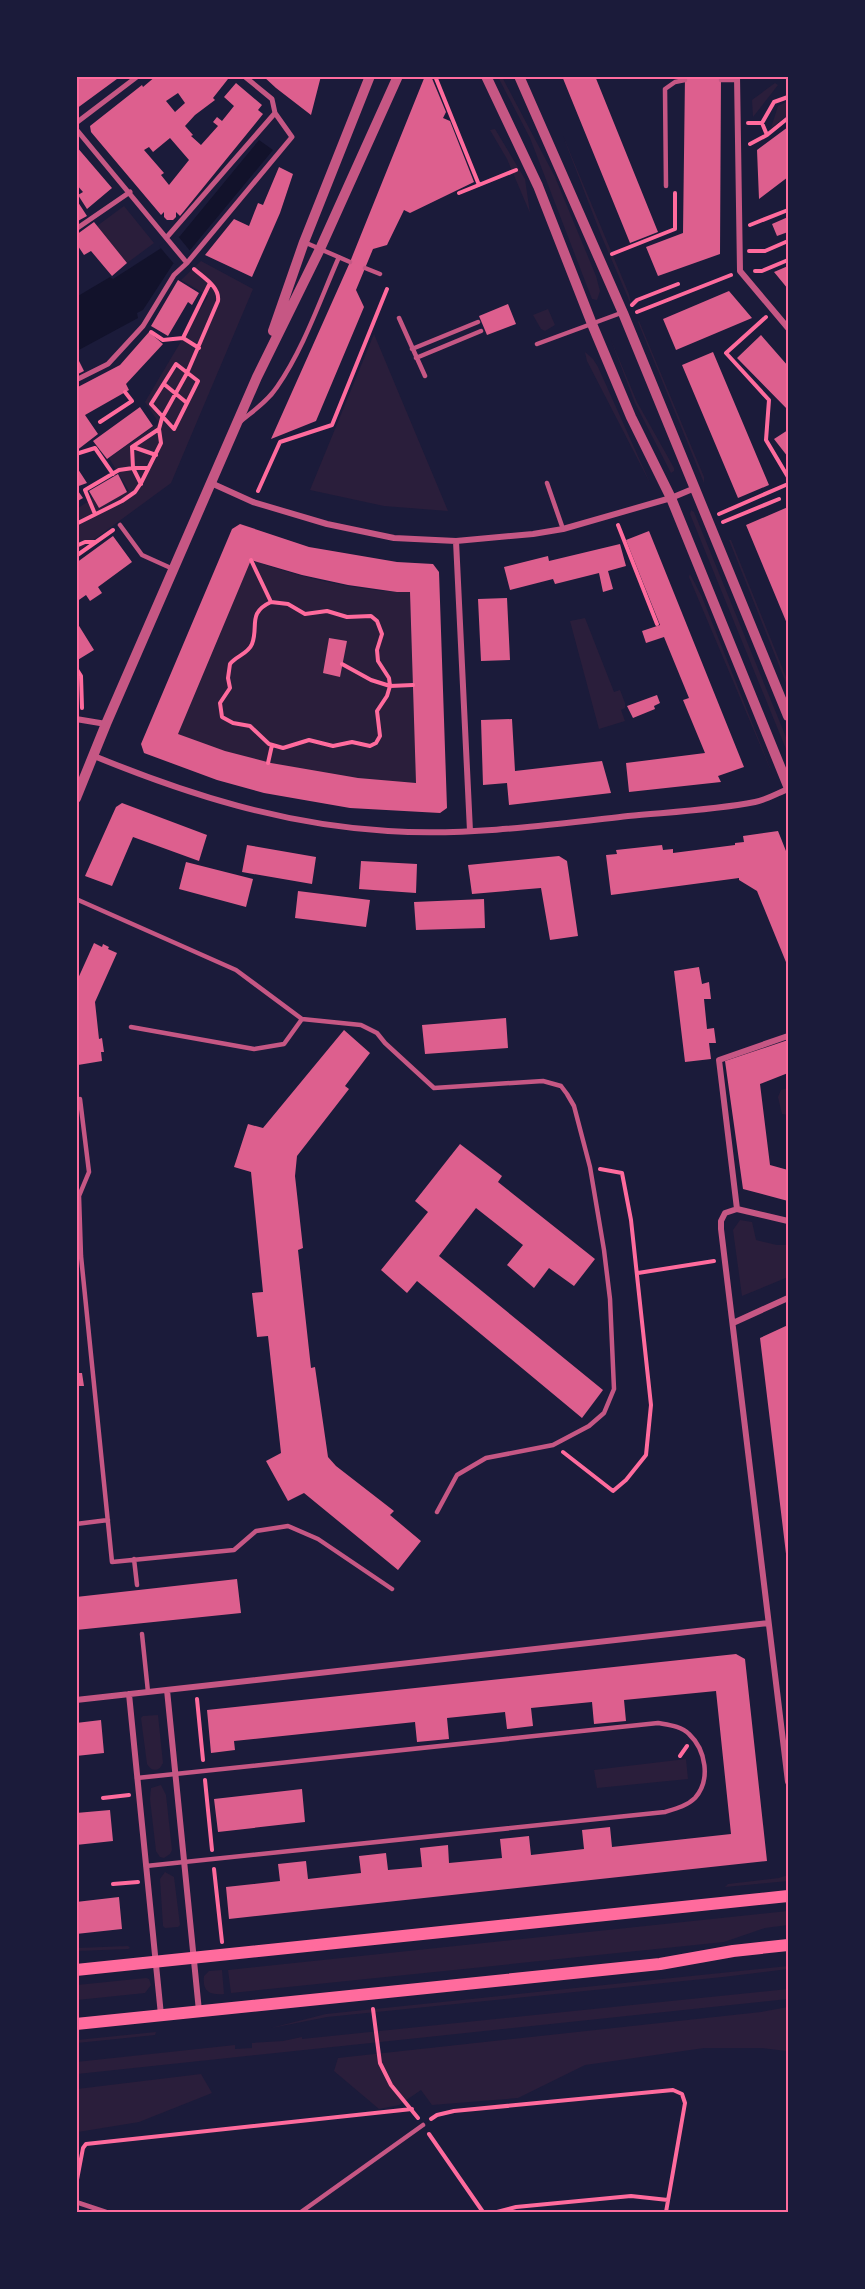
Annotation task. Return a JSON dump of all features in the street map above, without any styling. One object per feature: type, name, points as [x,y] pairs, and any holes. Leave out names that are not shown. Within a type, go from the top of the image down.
[{"type":"main road","points":[[76,1970],[789,1896]]},
{"type":"main road","points":[[76,2024],[660,1964],[733,1951],[789,1945]]},
{"type":"street","points":[[76,123],[138,76]]},
{"type":"street","points":[[76,380],[108,364],[143,326],[185,260],[292,137],[275,113],[272,99],[244,76]]},
{"type":"street","points":[[257,377],[304,242],[370,76]]},
{"type":"street","points":[[76,798],[257,377],[320,249],[398,76]]},
{"type":"street","points":[[94,756],[138,774],[256,812],[389,831],[470,831],[757,802],[789,787],[671,498],[631,417],[528,166],[486,76]]},
{"type":"street","points":[[519,76],[623,313],[789,716]]},
{"type":"street","points":[[737,78],[740,272],[789,328]]},
{"type":"street","points":[[168,238],[275,113]]},
{"type":"street","points":[[76,129],[185,260]]},
{"type":"street","points":[[76,230],[130,192]]},
{"type":"street","points":[[211,483],[253,502],[327,524],[394,538],[456,541],[563,529],[671,498],[695,488]]},
{"type":"street","points":[[456,541],[470,831]]},
{"type":"street","points":[[79,719],[106,724]]},
{"type":"street","points":[[737,1209],[719,1060],[789,1036]]},
{"type":"street","points":[[789,1221],[737,1209],[725,1213],[721,1221],[789,1782]]},
{"type":"street","points":[[733,1323],[789,1298]]},
{"type":"street","points":[[76,1700],[768,1623]]},
{"type":"street","points":[[167,1690],[199,2011]]},
{"type":"street","points":[[129,1694],[161,2015]]},
{"type":"lane","points":[[722,80],[737,78]]},
{"type":"lane","points":[[666,186],[665,89],[675,82],[685,80]]},
{"type":"lane","points":[[304,242],[350,261]]},
{"type":"lane","points":[[236,425],[260,406],[276,388],[297,350],[339,257]]},
{"type":"lane","points":[[365,268],[380,274]]},
{"type":"lane","points":[[537,344],[623,313]]},
{"type":"lane","points":[[399,318],[425,376]]},
{"type":"lane","points":[[412,349],[478,322]]},
{"type":"lane","points":[[416,358],[481,331]]},
{"type":"lane","points":[[547,483],[563,529]]},
{"type":"lane","points":[[120,525],[142,555],[173,569]]},
{"type":"lane","points":[[76,898],[236,970],[303,1019],[361,1025],[377,1033],[434,1088],[529,1081],[553,1082],[561,1086],[573,1106],[590,1167],[604,1250],[614,1389],[604,1413],[589,1426],[553,1445],[486,1458],[457,1476],[437,1512]]},
{"type":"lane","points":[[131,1027],[254,1049],[284,1044],[303,1019]]},
{"type":"lane","points":[[80,1099],[89,1172],[79,1196],[79,1257],[112,1562],[234,1550],[256,1531],[288,1526],[318,1539],[392,1589]]},
{"type":"lane","points":[[76,1524],[108,1521]]},
{"type":"lane","points":[[134,1559],[137,1585]]},
{"type":"lane","points":[[142,1634],[148,1692]]},
{"type":"lane","points":[[137,1778],[658,1723],[674,1725],[689,1734],[700,1748],[705,1766],[703,1784],[694,1799],[665,1812],[146,1866]]},
{"type":"lane","points":[[301,2212],[423,2125]]},
{"type":"lane","points":[[76,2202],[106,2212]]},
{"type":"path","points":[[435,76],[479,185]]},
{"type":"path","points":[[762,123],[774,102],[789,97]]},
{"type":"path","points":[[739,151],[767,135],[789,118]]},
{"type":"path","points":[[739,124],[762,123]]},
{"type":"path","points":[[762,123],[767,135]]},
{"type":"path","points":[[459,193],[528,166]]},
{"type":"path","points":[[740,229],[789,210]]},
{"type":"path","points":[[600,259],[656,237]]},
{"type":"path","points":[[740,251],[765,251],[789,241]]},
{"type":"path","points":[[76,524],[135,492],[161,443],[159,429],[162,418],[199,348],[219,295],[210,283],[185,260]]},
{"type":"path","points":[[183,338],[210,283]]},
{"type":"path","points":[[637,300],[678,284]]},
{"type":"path","points":[[253,502],[280,442],[332,425],[387,289]]},
{"type":"path","points":[[641,312],[680,296]]},
{"type":"path","points":[[774,310],[726,353],[770,400],[766,440],[789,477]]},
{"type":"path","points":[[143,326],[162,339],[183,338],[199,348]]},
{"type":"path","points":[[176,364],[187,373],[198,381],[174,429],[151,404],[176,364]]},
{"type":"path","points":[[164,384],[187,403]]},
{"type":"path","points":[[100,422],[132,401],[125,392]]},
{"type":"path","points":[[132,447],[159,429]]},
{"type":"path","points":[[132,447],[156,455]]},
{"type":"path","points":[[132,447],[133,468],[141,484]]},
{"type":"path","points":[[76,454],[95,448],[113,474]]},
{"type":"path","points":[[95,514],[85,490],[119,470],[148,468]]},
{"type":"path","points":[[709,523],[789,484]]},
{"type":"path","points":[[709,523],[779,499]]},
{"type":"path","points":[[76,556],[120,525]]},
{"type":"path","points":[[624,541],[657,624]]},
{"type":"path","points":[[76,546],[85,542],[97,542]]},
{"type":"path","points":[[251,560],[271,602]]},
{"type":"path","points":[[271,602],[288,604],[305,614],[327,610],[347,617],[370,616],[375,619],[382,634],[377,650],[378,661],[390,686],[387,696],[377,711],[381,732],[379,740],[373,745],[365,746],[352,742],[333,746],[309,740],[287,748],[272,746],[250,726],[224,719],[220,707],[221,700],[230,688],[228,678],[230,664],[249,648],[252,643],[254,617],[271,602]]},
{"type":"path","points":[[342,664],[371,680],[390,686],[413,685]]},
{"type":"path","points":[[76,668],[81,676],[79,719]]},
{"type":"path","points":[[268,762],[272,746]]},
{"type":"path","points":[[553,1445],[613,1491],[626,1480],[646,1455],[651,1405],[638,1272],[622,1173],[590,1167]]},
{"type":"path","points":[[638,1272],[724,1260]]},
{"type":"path","points":[[196,1687],[223,1955]]},
{"type":"path","points":[[102,1798],[139,1794]]},
{"type":"path","points":[[113,1884],[147,1881]]},
{"type":"path","points":[[371,1993],[380,2063],[392,2085],[412,2109],[483,2212]]},
{"type":"path","points":[[423,2125],[437,2115],[454,2111],[673,2090],[682,2094],[685,2103],[666,2212]]},
{"type":"path","points":[[76,2185],[83,2148],[86,2144],[412,2109]]},
{"type":"path","points":[[497,2212],[516,2207],[631,2196],[668,2200]]},
{"type":"shaded area","points":[[498,77],[502,77],[555,177],[596,276],[600,291],[597,300],[592,299],[530,138]]},
{"type":"shaded area","points":[[775,83],[778,85],[753,117],[752,100]]},
{"type":"shaded area","points":[[788,101],[788,115],[771,128],[778,106]]},
{"type":"shaded area","points":[[495,129],[525,179],[530,213],[507,159],[490,130]]},
{"type":"shaded area","points":[[563,136],[629,294],[632,307],[601,235]]},
{"type":"shaded area","points":[[259,140],[273,150],[191,249],[173,264],[143,310],[137,313],[138,318],[77,351],[76,294],[78,296],[110,277],[113,279],[180,236]]},
{"type":"shaded area","points":[[124,206],[154,243],[127,263],[97,226]]},
{"type":"shaded area","points":[[201,261],[253,289],[171,483],[77,552],[77,509],[93,498],[99,508],[129,491],[109,458],[159,423],[145,402],[208,296],[181,280]]},
{"type":"shaded area","points":[[548,309],[555,325],[545,331],[541,329],[533,315]]},
{"type":"shaded area","points":[[638,322],[704,477],[704,483]]},
{"type":"shaded area","points":[[374,334],[448,511],[384,506],[310,490]]},
{"type":"shaded area","points":[[611,340],[637,402],[674,468],[671,473],[635,403]]},
{"type":"shaded area","points":[[585,352],[598,367],[650,483],[587,361]]},
{"type":"shaded area","points":[[691,510],[694,512],[788,742],[788,754],[690,514]]},
{"type":"shaded area","points":[[729,540],[731,540],[788,682],[788,688]]},
{"type":"shaded area","points":[[251,560],[288,572],[351,587],[410,592],[416,783],[357,779],[295,769],[234,754],[178,734]]},
{"type":"shaded area","points":[[690,574],[702,597],[774,778],[689,577]]},
{"type":"shaded area","points":[[585,618],[614,692],[620,690],[625,703],[625,708],[621,710],[625,721],[599,729],[570,621]]},
{"type":"shaded area","points":[[788,1088],[788,1115],[782,1114],[778,1097],[781,1090]]},
{"type":"shaded area","points":[[740,1220],[752,1222],[756,1240],[788,1245],[788,1277],[742,1296],[733,1230]]},
{"type":"shaded area","points":[[158,1715],[163,1763],[160,1768],[154,1770],[147,1764],[141,1718]]},
{"type":"shaded area","points":[[686,1759],[688,1779],[597,1788],[594,1770]]},
{"type":"shaded area","points":[[161,1785],[166,1795],[172,1850],[164,1858],[160,1857],[156,1851],[150,1799],[151,1788]]},
{"type":"shaded area","points":[[165,1872],[174,1877],[180,1925],[178,1927],[165,1928],[163,1926],[160,1879]]},
{"type":"shaded area","points":[[788,1875],[788,1881],[725,1887],[728,1884]]},
{"type":"shaded area","points":[[788,1911],[788,1925],[765,1928],[724,1942],[231,1993],[228,1970]]},
{"type":"shaded area","points":[[128,1946],[130,1948],[128,1949],[77,1951],[77,1948]]},
{"type":"shaded area","points":[[788,1966],[788,1969],[723,1977],[327,2017],[271,2028],[326,2014]]},
{"type":"shaded area","points":[[222,1970],[224,1994],[208,1991],[204,1986],[204,1976],[209,1971]]},
{"type":"shaded area","points":[[149,1979],[151,1985],[145,1993],[77,2000],[77,1985]]},
{"type":"shaded area","points":[[788,1989],[788,1999],[77,2074],[76,2062],[235,2045],[235,2049],[252,2048],[252,2043],[302,2037],[302,2039]]},
{"type":"shaded area","points":[[788,2007],[788,2068],[786,2051],[761,2048],[704,2048],[585,2065],[518,2098],[432,2105],[421,2090],[399,2105],[379,2109],[334,2071],[338,2058],[761,2012]]},
{"type":"shaded area","points":[[156,2032],[155,2035],[77,2043],[77,2040]]},
{"type":"shaded area","points":[[201,2074],[212,2093],[139,2122],[77,2134],[77,2089]]},
{"type":"pier","points":[[177,235],[191,252],[175,265],[159,246]]},
{"type":"building","points":[[76,76],[121,76],[76,109]]},
{"type":"building","points":[[156,76],[225,76],[228,79],[213,98],[215,100],[185,126],[193,135],[191,136],[201,145],[218,126],[213,122],[217,117],[222,121],[234,106],[224,97],[236,83],[262,105],[258,110],[263,114],[180,216],[176,212],[173,220],[167,220],[164,212],[161,215],[91,132],[90,126],[142,85],[143,87]],"holes":[[[178,93],[185,103],[175,112],[166,101]],[[170,138],[189,160],[169,185],[161,175],[164,173],[144,150],[149,147],[153,152]]]},
{"type":"building","points":[[263,76],[321,76],[311,115],[276,88]]},
{"type":"building","points":[[425,76],[431,76],[446,112],[443,118],[450,121],[474,182],[410,213],[404,210],[387,245],[373,249],[356,290],[364,307],[316,421],[271,439],[350,262]]},
{"type":"building","points":[[562,76],[595,76],[658,232],[630,243]]},
{"type":"building","points":[[685,76],[721,76],[720,254],[658,276],[646,247],[683,233]]},
{"type":"building","points":[[788,127],[788,177],[759,199],[757,150]]},
{"type":"building","points":[[76,146],[112,188],[87,209],[78,195],[83,192],[76,184]]},
{"type":"building","points":[[279,167],[293,174],[280,213],[252,277],[205,255],[234,219],[249,226],[258,203],[263,205]]},
{"type":"building","points":[[76,199],[87,216],[76,222]]},
{"type":"building","points":[[788,217],[788,232],[777,236],[772,224]]},
{"type":"building","points":[[94,222],[127,263],[112,276],[91,251],[84,255],[76,243],[76,235]]},
{"type":"building","points":[[788,266],[788,289],[774,272]]},
{"type":"building","points":[[178,280],[199,293],[192,305],[188,302],[168,336],[151,326]]},
{"type":"building","points":[[729,291],[752,318],[676,350],[663,319]]},
{"type":"building","points":[[508,304],[516,324],[487,335],[479,316]]},
{"type":"building","points":[[149,332],[163,344],[126,384],[129,390],[85,415],[98,434],[76,451],[76,388],[120,365]]},
{"type":"building","points":[[761,335],[788,366],[788,410],[737,358]]},
{"type":"building","points":[[713,352],[769,485],[738,498],[682,365]]},
{"type":"building","points":[[76,355],[84,371],[76,375]]},
{"type":"building","points":[[140,407],[153,426],[107,459],[93,441]]},
{"type":"building","points":[[788,430],[788,457],[774,439]]},
{"type":"building","points":[[76,466],[87,483],[76,487]]},
{"type":"building","points":[[118,474],[127,492],[99,508],[89,491]]},
{"type":"building","points":[[76,488],[83,498],[76,502]]},
{"type":"building","points":[[788,507],[788,626],[746,525]]},
{"type":"building","points":[[240,524],[309,547],[397,562],[433,564],[439,572],[447,808],[440,813],[350,808],[264,793],[217,780],[144,753],[141,744],[232,529]],"holes":[[[251,560],[348,585],[410,592],[416,783],[358,778],[271,763],[225,751],[178,734]]]},
{"type":"building","points":[[649,531],[744,767],[718,776],[721,782],[629,792],[626,763],[705,753],[683,700],[689,698],[664,637],[646,643],[642,631],[660,625],[626,540]]},
{"type":"building","points":[[113,536],[132,562],[98,587],[102,593],[90,601],[86,595],[76,602],[76,563]]},
{"type":"building","points":[[620,544],[626,566],[608,571],[613,589],[603,592],[599,573],[555,584],[553,579],[510,590],[504,567],[548,556],[549,561]]},
{"type":"building","points":[[507,598],[510,660],[481,661],[478,599]]},
{"type":"building","points":[[76,621],[94,650],[76,661]]},
{"type":"building","points":[[329,638],[347,641],[340,677],[323,673]]},
{"type":"building","points":[[657,695],[660,703],[654,706],[655,709],[633,718],[627,706]]},
{"type":"building","points":[[512,719],[515,771],[602,761],[611,793],[509,805],[507,783],[483,785],[481,720]]},
{"type":"building","points":[[122,803],[207,835],[199,861],[133,837],[112,886],[85,876],[116,807]]},
{"type":"building","points":[[778,831],[788,856],[788,967],[757,891],[739,878],[611,895],[606,855],[617,854],[616,850],[662,845],[663,850],[673,849],[673,853],[735,845],[735,843],[744,842],[743,836]]},
{"type":"building","points":[[247,845],[316,857],[312,884],[242,872]]},
{"type":"building","points":[[559,856],[567,861],[578,936],[550,940],[541,888],[472,894],[468,865]]},
{"type":"building","points":[[361,861],[417,864],[416,893],[359,889]]},
{"type":"building","points":[[186,862],[253,879],[246,907],[179,889]]},
{"type":"building","points":[[298,891],[370,900],[366,927],[295,918]]},
{"type":"building","points":[[484,899],[485,928],[416,930],[414,902]]},
{"type":"building","points":[[94,943],[102,947],[103,944],[117,953],[95,1002],[99,1039],[102,1038],[104,1052],[101,1052],[102,1061],[78,1065],[76,983]]},
{"type":"building","points":[[699,967],[702,984],[709,982],[711,999],[704,999],[707,1029],[714,1028],[716,1043],[709,1043],[711,1059],[685,1062],[674,971]]},
{"type":"building","points":[[506,1018],[508,1048],[425,1054],[422,1025]]},
{"type":"building","points":[[344,1030],[370,1053],[345,1086],[349,1089],[297,1156],[295,1176],[303,1248],[298,1250],[311,1368],[315,1367],[328,1457],[336,1466],[394,1511],[390,1515],[421,1541],[398,1570],[304,1493],[288,1501],[266,1461],[281,1453],[268,1336],[257,1337],[252,1293],[263,1292],[251,1172],[234,1167],[248,1124],[263,1128]]},
{"type":"building","points":[[788,1040],[788,1073],[760,1084],[770,1165],[788,1170],[788,1201],[743,1189],[725,1061]]},
{"type":"building","points":[[460,1144],[502,1176],[498,1182],[595,1259],[574,1286],[549,1268],[534,1288],[507,1265],[523,1245],[476,1208],[439,1256],[603,1390],[582,1418],[417,1281],[407,1293],[381,1270],[428,1212],[415,1201]]},
{"type":"building","points":[[788,1325],[788,1561],[787,1562],[760,1338]]},
{"type":"building","points":[[76,1373],[82,1373],[84,1386],[76,1386]]},
{"type":"building","points":[[237,1579],[241,1613],[76,1630],[76,1597]]},
{"type":"building","points":[[736,1654],[745,1659],[767,1861],[229,1919],[226,1887],[280,1881],[278,1864],[306,1861],[308,1879],[361,1873],[359,1856],[386,1853],[388,1870],[422,1867],[420,1848],[448,1845],[449,1863],[502,1858],[500,1839],[529,1836],[531,1855],[584,1849],[582,1830],[610,1827],[612,1847],[731,1834],[716,1691],[624,1700],[626,1721],[594,1724],[592,1702],[531,1708],[533,1726],[507,1729],[505,1712],[447,1718],[449,1739],[417,1742],[415,1722],[234,1741],[235,1750],[211,1753],[207,1710]]},
{"type":"building","points":[[101,1720],[104,1753],[76,1756],[76,1723]]},
{"type":"building","points":[[302,1789],[305,1822],[218,1832],[214,1799]]},
{"type":"building","points":[[110,1810],[113,1841],[76,1845],[76,1813]]},
{"type":"building","points":[[119,1897],[122,1929],[76,1934],[76,1902]]}]
